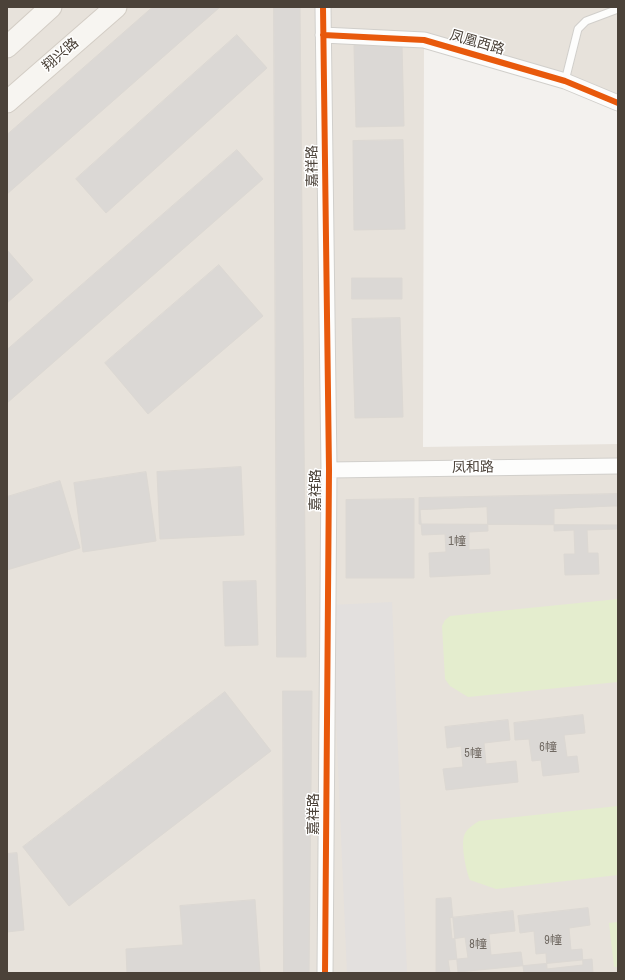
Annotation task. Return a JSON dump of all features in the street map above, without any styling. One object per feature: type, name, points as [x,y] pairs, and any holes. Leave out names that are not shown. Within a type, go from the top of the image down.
[{"type":"main road","points":[[7,47],[51,7]]},
{"type":"main road","name":"翔兴路","points":[[7,102],[116,7]]},
{"type":"street","name":"嘉祥路","points":[[323,7],[329,470],[324,973]]},
{"type":"street","name":"凤凰西路","points":[[323,35],[424,40],[565,81],[618,103]]},
{"type":"street","name":"凤和路","points":[[329,470],[618,466]]},
{"type":"lane","points":[[565,81],[578,29],[586,21],[618,9]]},
{"type":"shaded area","points":[[7,7],[618,7],[618,103],[424,41],[423,447],[618,444],[618,973],[7,973]]},
{"type":"shaded area","points":[[392,602],[407,973],[347,973],[331,605]]},
{"type":"green space","points":[[618,599],[618,682],[468,697],[450,686],[445,679],[442,626],[445,620],[450,616]]},
{"type":"green space","points":[[618,806],[618,875],[496,889],[470,880],[464,858],[463,840],[466,831],[479,821]]},
{"type":"green space","points":[[618,922],[618,967],[614,967],[609,923]]},
{"type":"building","points":[[153,7],[220,7],[7,194],[7,135]]},
{"type":"building","points":[[274,7],[300,7],[306,657],[277,657]]},
{"type":"building","points":[[237,35],[267,68],[106,213],[76,179]]},
{"type":"building","points":[[402,45],[404,126],[356,127],[354,46]]},
{"type":"building","points":[[403,140],[405,229],[354,230],[353,141]]},
{"type":"building","points":[[237,150],[263,179],[7,403],[7,350]]},
{"type":"building","points":[[7,250],[33,280],[7,303]]},
{"type":"building","points":[[219,265],[263,316],[148,414],[105,363]]},
{"type":"building","points":[[352,278],[402,278],[402,299],[352,299]]},
{"type":"building","points":[[400,318],[403,417],[355,418],[352,319]]},
{"type":"building","points":[[241,467],[244,535],[160,539],[157,472]]},
{"type":"building","points":[[146,472],[156,541],[83,552],[74,483]]},
{"type":"building","points":[[60,481],[80,548],[7,570],[7,497]]},
{"type":"building","points":[[618,494],[618,525],[419,524],[419,498]]},
{"type":"building","points":[[414,499],[414,578],[346,578],[346,500]]},
{"type":"building","points":[[618,506],[618,529],[587,530],[588,553],[598,553],[599,574],[565,575],[564,554],[575,554],[574,530],[554,531],[554,509]]},
{"type":"building","points":[[487,507],[488,531],[469,532],[469,550],[489,549],[490,574],[430,577],[429,553],[446,552],[445,534],[422,535],[420,510]]},
{"type":"building","points":[[256,581],[258,645],[225,646],[223,582]]},
{"type":"building","points":[[283,691],[312,691],[309,973],[284,973]]},
{"type":"building","points":[[225,692],[271,751],[69,906],[23,847]]},
{"type":"building","points":[[583,715],[585,733],[564,735],[567,757],[577,756],[579,772],[543,776],[541,760],[532,761],[529,739],[515,740],[514,723]]},
{"type":"building","points":[[508,720],[510,740],[484,743],[486,764],[516,761],[518,782],[446,790],[443,769],[463,767],[461,746],[447,748],[445,727]]},
{"type":"building","points":[[17,853],[24,930],[7,932],[7,854]]},
{"type":"building","points":[[451,898],[458,972],[592,959],[593,973],[436,973],[436,899]]},
{"type":"building","points":[[255,900],[260,973],[127,973],[126,949],[183,945],[180,906]]},
{"type":"building","points":[[588,908],[590,925],[569,928],[571,950],[582,949],[583,965],[547,969],[546,953],[536,954],[534,931],[520,933],[518,916]]},
{"type":"building","points":[[513,911],[515,931],[489,934],[491,955],[521,952],[524,973],[450,973],[448,960],[468,958],[465,937],[452,939],[450,918]]},
{"type":"cycle path","points":[[323,7],[329,470],[325,973]]},
{"type":"cycle path","points":[[323,35],[424,40],[565,81],[618,103]]}]
